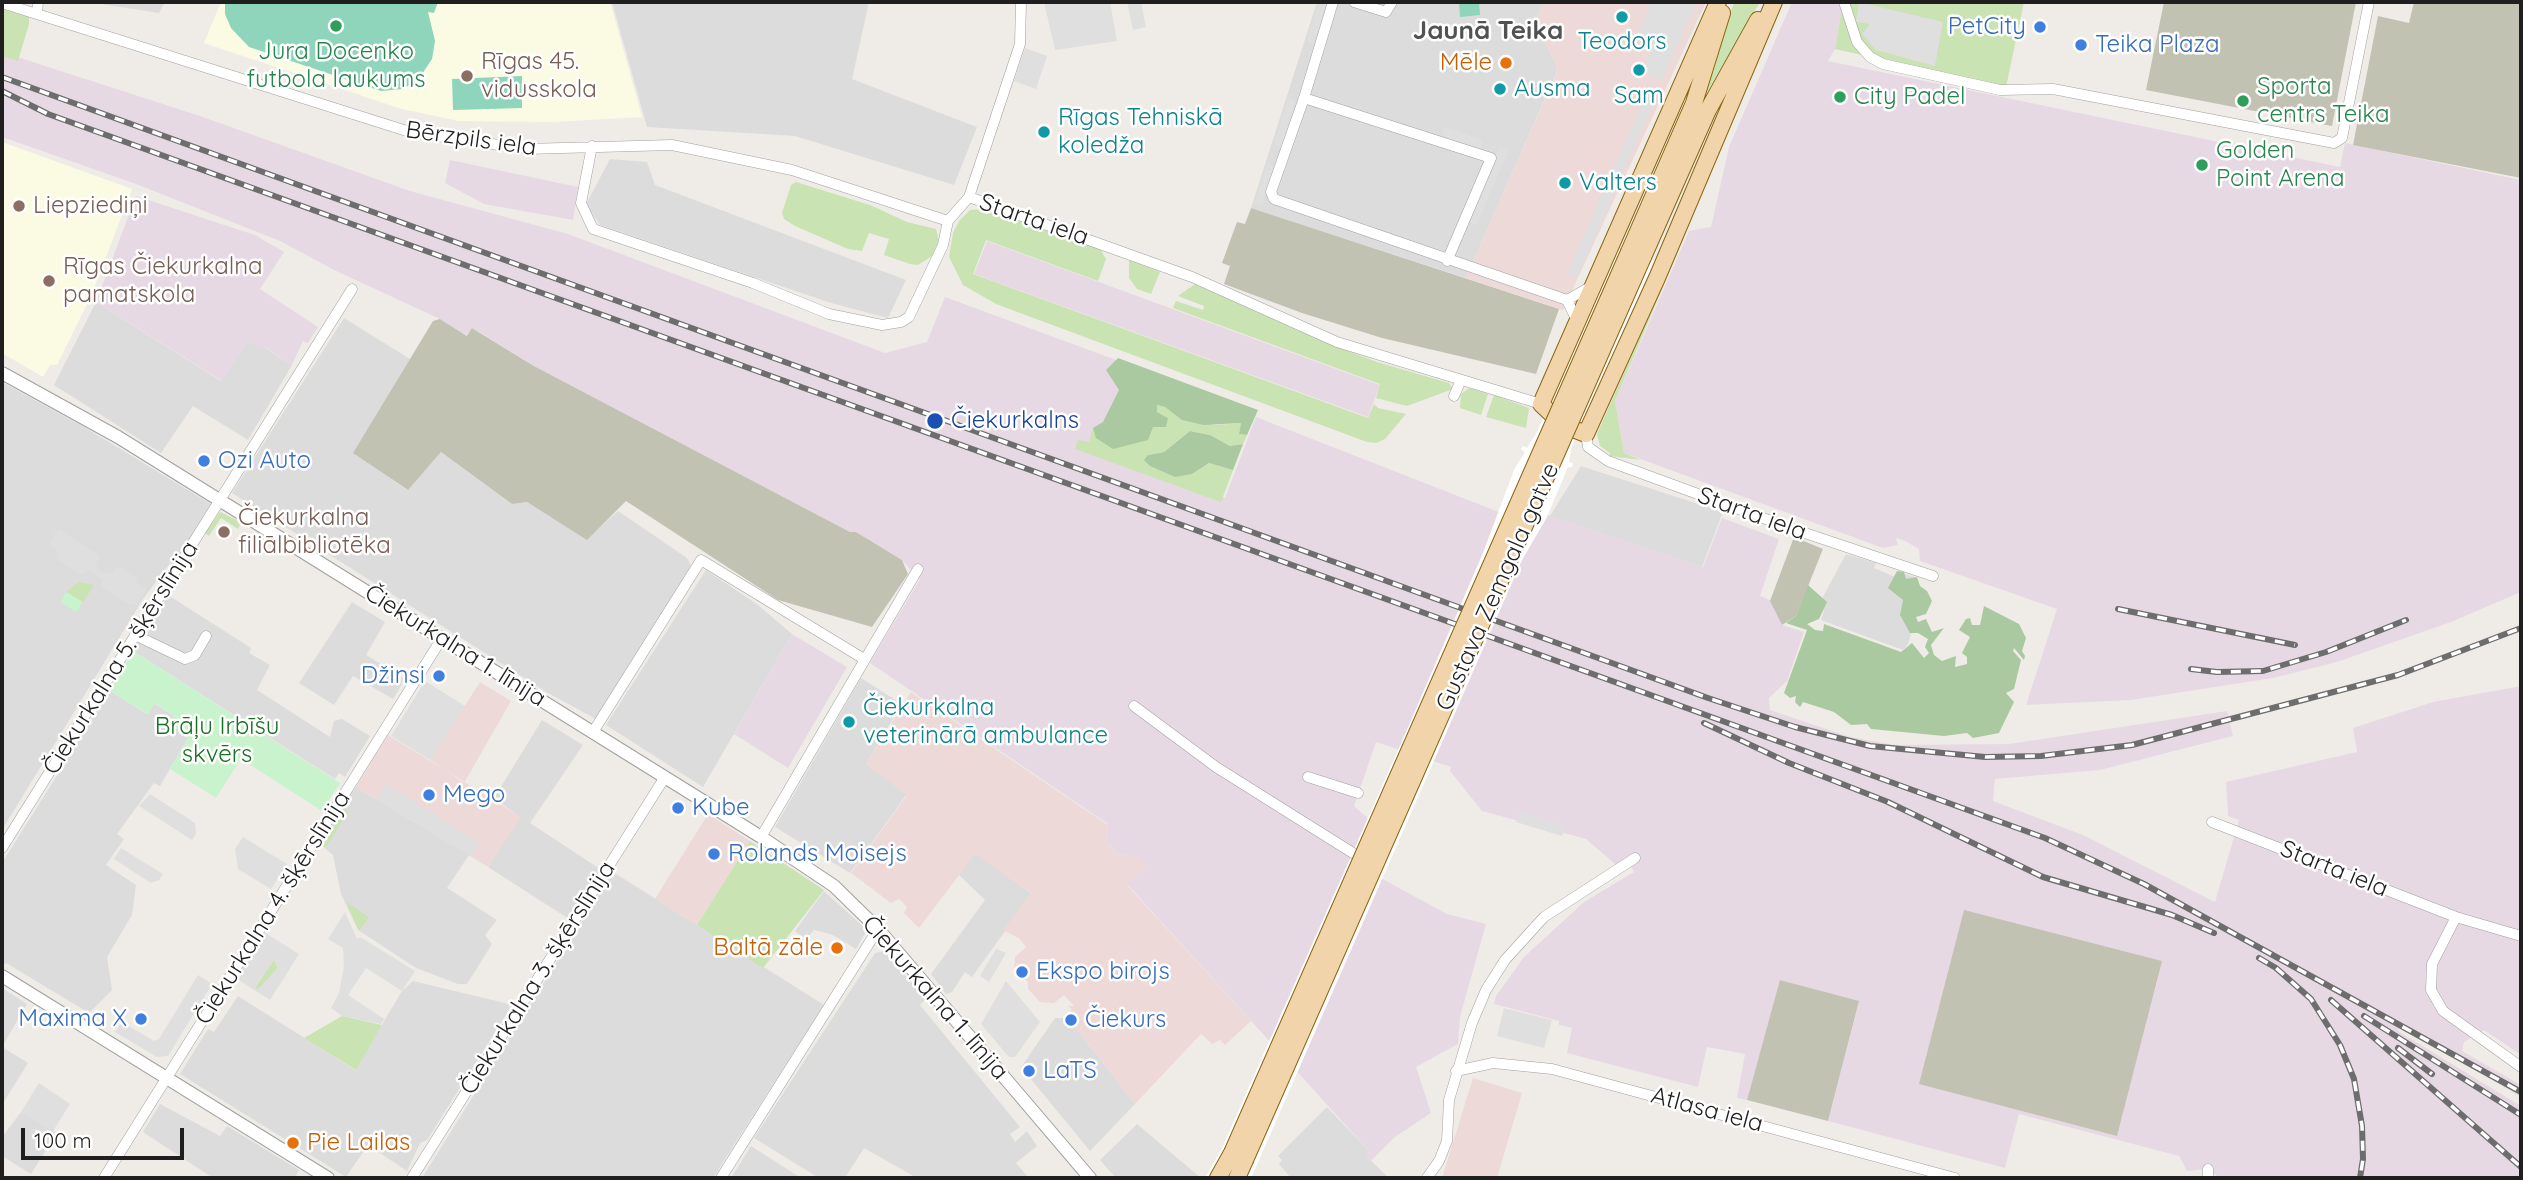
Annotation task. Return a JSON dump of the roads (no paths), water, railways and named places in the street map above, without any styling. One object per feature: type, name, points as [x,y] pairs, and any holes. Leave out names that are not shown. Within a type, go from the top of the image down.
[{"type":"main road","points":[[1718,2],[1590,287],[1541,404],[1563,425],[1586,434],[1657,278],[1772,2]]},
{"type":"main road","name":"Gustava Zemgala gatve","points":[[1636,255],[1694,103],[1726,2]]},
{"type":"main road","name":"Gustava Zemgala gatve","points":[[1239,1157],[1636,255],[1708,110],[1772,2]]},
{"type":"main road","points":[[1220,1178],[1239,1157]]},
{"type":"main road","points":[[1238,1178],[1239,1157]]},
{"type":"street","points":[[37,14],[38,2]]},
{"type":"street","points":[[969,197],[1020,44],[1021,2]]},
{"type":"street","points":[[1333,2],[1304,98],[1271,192],[1274,200],[1567,300],[1577,321]]},
{"type":"street","points":[[1354,2],[1386,12],[1392,2]]},
{"type":"street","points":[[1844,2],[1857,42],[1870,57],[1883,64],[2000,90],[2053,89],[2334,143],[2342,138],[2369,2]]},
{"type":"street","name":"Bērzpils iela","points":[[2,3],[410,132],[526,149],[672,145],[792,170],[948,222]]},
{"type":"street","points":[[1304,98],[1491,158],[1447,261]]},
{"type":"street","name":"Starta iela","points":[[592,146],[581,203],[593,229],[852,320],[892,325],[909,317],[943,245],[948,222],[969,197],[1192,277],[1337,342],[1541,404]]},
{"type":"street","points":[[1567,300],[1590,287]]},
{"type":"street","name":"Čiekurkalna 5. šķērslīnija","points":[[2,848],[352,289]]},
{"type":"street","name":"Čiekurkalna 1. līnija","points":[[2,373],[98,425],[220,500],[761,837],[838,890],[878,929],[1090,1178]]},
{"type":"street","points":[[1454,396],[1461,380]]},
{"type":"street","name":"Starta iela","points":[[1586,434],[1588,447],[1608,461],[1793,529],[1933,576]]},
{"type":"street","points":[[593,732],[701,560],[864,659]]},
{"type":"street","points":[[761,837],[918,569]]},
{"type":"street","points":[[135,635],[185,659],[195,655],[206,636]]},
{"type":"street","name":"Čiekurkalna 4. šķērslīnija","points":[[104,1178],[442,638]]},
{"type":"street","points":[[1134,706],[1227,774],[1349,853],[1381,867]]},
{"type":"street","name":"Čiekurkalna 3. šķērslīnija","points":[[412,1178],[665,777]]},
{"type":"street","points":[[1308,777],[1358,793]]},
{"type":"street","name":"Starta iela","points":[[2212,822],[2456,917],[2521,936]]},
{"type":"street","points":[[1427,1178],[1439,1161],[1447,1141],[1449,1100],[1456,1071],[1486,990],[1506,960],[1544,917],[1635,858]]},
{"type":"street","points":[[2456,917],[2432,964],[2431,990],[2443,1011],[2521,1067]]},
{"type":"street","points":[[721,1178],[878,929]]},
{"type":"street","points":[[2,976],[328,1178]]},
{"type":"street","name":"Atlasa iela","points":[[1456,1071],[1493,1063],[1552,1069],[1955,1178]]},
{"type":"railway","points":[[2,77],[1708,698],[1795,727],[1870,746],[1985,757],[2041,756],[2132,745],[2398,675],[2521,628]]},
{"type":"railway","points":[[2,91],[48,114],[2045,838],[2144,884],[2521,1092]]},
{"type":"railway","points":[[2118,609],[2295,645]]},
{"type":"railway","points":[[2191,669],[2217,672],[2263,671],[2326,652],[2406,620]]},
{"type":"railway","points":[[1704,723],[1789,763],[1888,802],[2043,877],[2172,915],[2214,933]]},
{"type":"railway","points":[[2259,958],[2276,968],[2311,999],[2340,1045],[2354,1079],[2362,1126],[2363,1159],[2360,1178]]},
{"type":"railway","points":[[2331,1000],[2521,1167]]},
{"type":"railway","points":[[2364,1016],[2521,1115]]},
{"type":"railway","points":[[2398,1048],[2432,1074]]},
{"type":"place","name":"Teodors","points":[[1622,17]]},
{"type":"place","name":"Jura Docenko futbola laukums","points":[[336,26]]},
{"type":"place","name":"PetCity","points":[[2040,27]]},
{"type":"place","name":"Teika Plaza","points":[[2081,45]]},
{"type":"place","name":"Mēle","points":[[1506,63]]},
{"type":"place","name":"Sam","points":[[1639,70]]},
{"type":"place","name":"Rīgas 45. vidusskola","points":[[467,76]]},
{"type":"place","name":"Ausma","points":[[1500,89]]},
{"type":"place","name":"City Padel","points":[[1840,97]]},
{"type":"place","name":"Sporta centrs Teika","points":[[2243,101]]},
{"type":"place","name":"Rīgas Tehniskā koledža","points":[[1044,132]]},
{"type":"place","name":"Golden Point Arena","points":[[2202,165]]},
{"type":"place","name":"Valters","points":[[1565,183]]},
{"type":"place","name":"Liepziediņi","points":[[19,206]]},
{"type":"place","name":"Rīgas Čiekurkalna pamatskola","points":[[49,281]]},
{"type":"place","name":"Čiekurkalns","points":[[935,421]]},
{"type":"place","name":"Ozi Auto","points":[[204,461]]},
{"type":"place","name":"Čiekurkalna filiālbibliotēka","points":[[224,532]]},
{"type":"place","name":"Džinsi","points":[[439,676]]},
{"type":"place","name":"Čiekurkalna veterinārā ambulance","points":[[849,722]]},
{"type":"place","name":"Mego","points":[[429,795]]},
{"type":"place","name":"Kube","points":[[678,808]]},
{"type":"place","name":"Rolands Moisejs","points":[[714,854]]},
{"type":"place","name":"Baltā zāle","points":[[837,948]]},
{"type":"place","name":"Ekspo birojs","points":[[1022,972]]},
{"type":"place","name":"Maxima X","points":[[141,1019]]},
{"type":"place","name":"Čiekurs","points":[[1071,1020]]},
{"type":"place","name":"LaTS","points":[[1029,1071]]},
{"type":"place","name":"Pie Lailas","points":[[293,1143]]},
{"type":"district","name":"Jaunā Teika","points":[[1488,31]]},
{"type":"park label","name":"Brāļu Irbīšu skvērs","points":[[217,741]]}]
